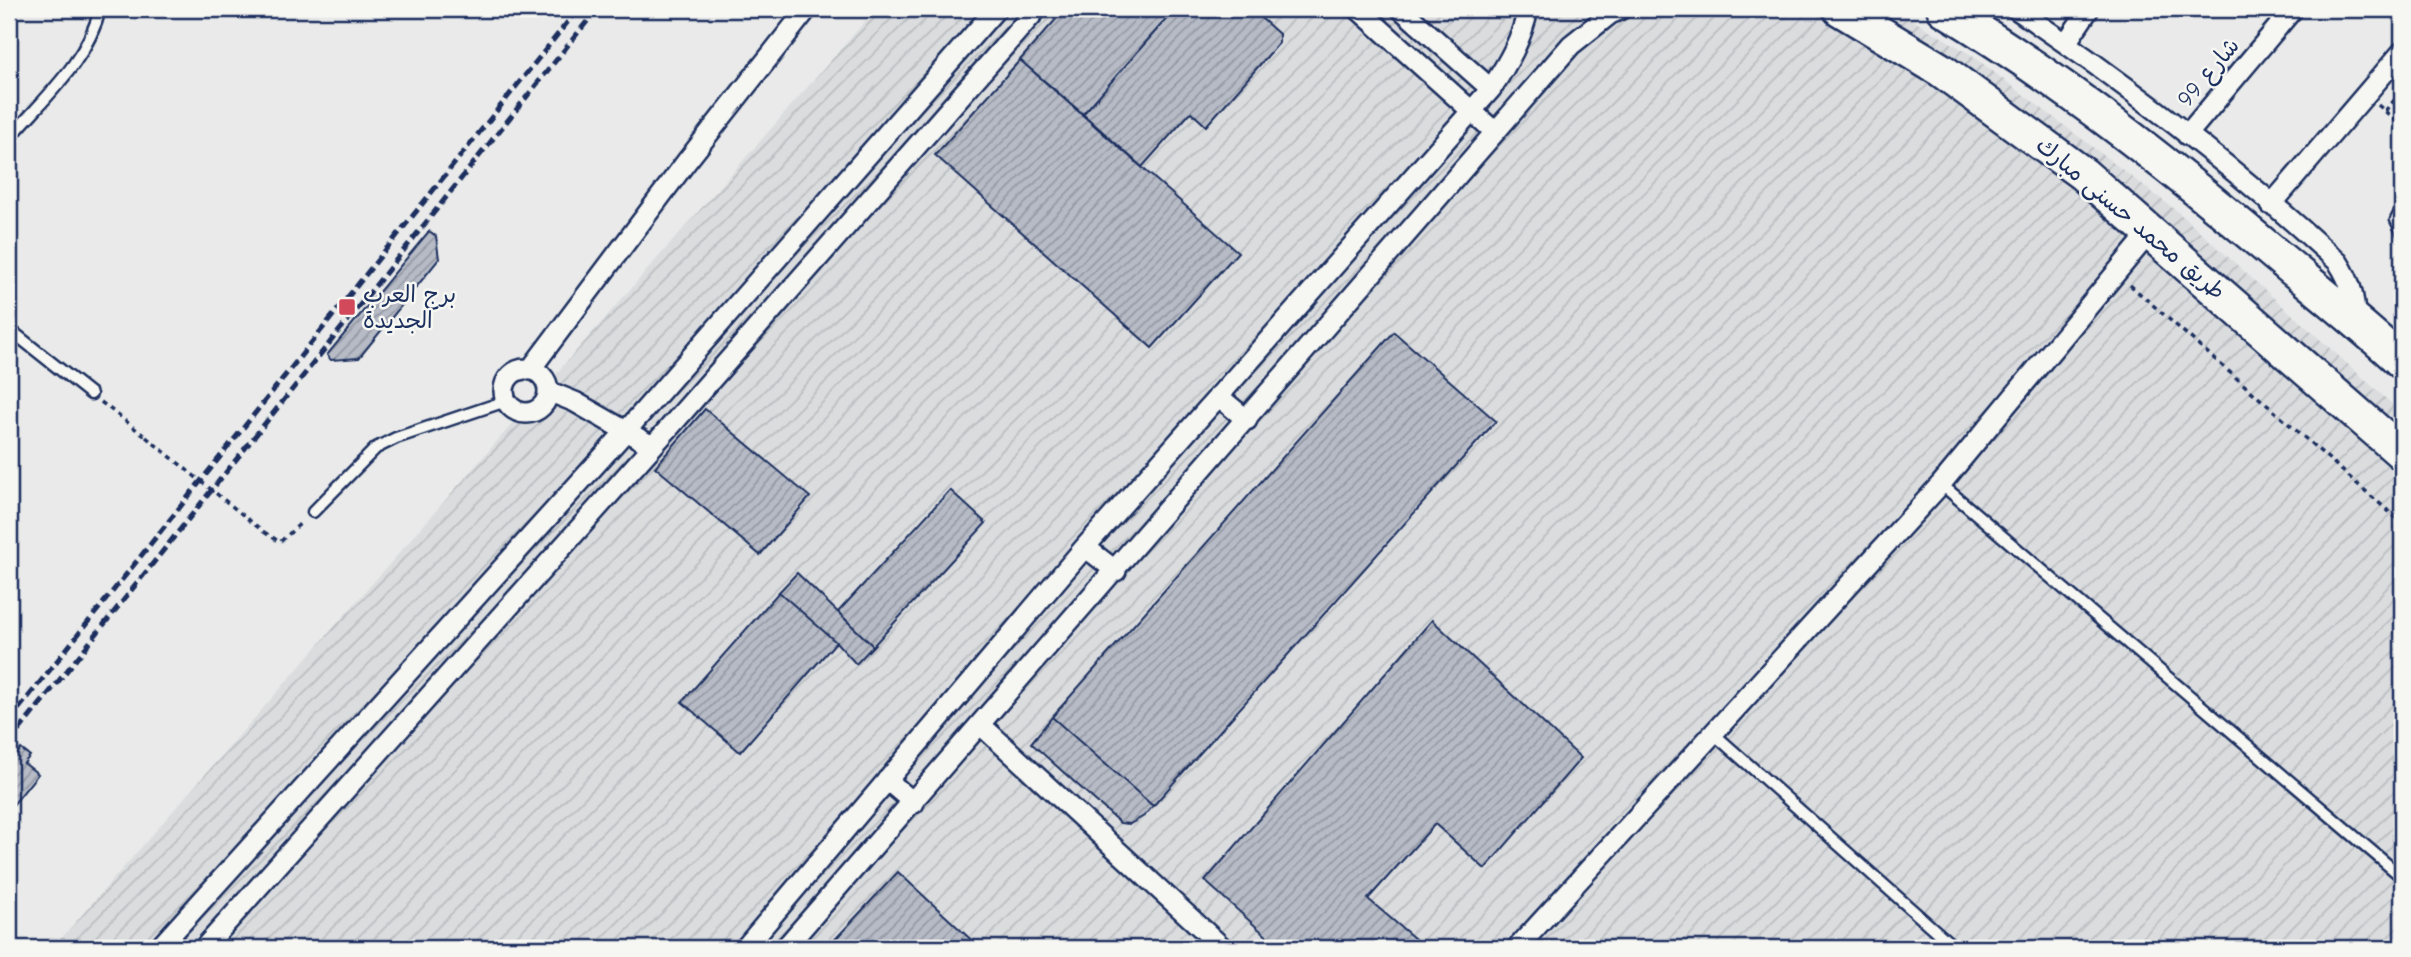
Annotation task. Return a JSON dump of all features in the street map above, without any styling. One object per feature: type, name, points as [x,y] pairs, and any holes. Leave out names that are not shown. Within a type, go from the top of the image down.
[{"type":"highway","name":"طريق محمد حسنى مبارك","points":[[1840,9],[1941,70],[2014,120],[2150,232],[2402,453]]},
{"type":"highway","points":[[1944,9],[2003,44],[2103,114],[2355,322],[2398,351]]},
{"type":"street","points":[[530,370],[543,377],[548,391],[540,408],[529,413],[516,411],[506,401],[504,387],[510,375],[530,370],[687,161],[807,9]]},
{"type":"street","points":[[170,945],[996,9]]},
{"type":"street","points":[[204,948],[1037,9]]},
{"type":"street","points":[[1358,9],[1495,132]]},
{"type":"street","points":[[1401,9],[1491,89]]},
{"type":"street","points":[[745,948],[1085,547],[1491,89],[1510,60],[1528,9]]},
{"type":"street","points":[[785,948],[982,726],[1571,45],[1610,14],[1622,9]]},
{"type":"street","points":[[2015,9],[2066,43],[2187,135],[2338,262],[2350,280],[2355,300],[2355,322]]},
{"type":"street","points":[[2066,43],[2089,9]]},
{"type":"street","name":"شارع 99","points":[[2187,135],[2293,9]]},
{"type":"street","points":[[2271,205],[2402,52]]},
{"type":"street","points":[[1517,948],[1941,484],[2150,232]]},
{"type":"street","points":[[548,391],[575,402],[652,446]]},
{"type":"street","points":[[1218,396],[1247,420]]},
{"type":"street","points":[[1085,547],[1116,571]]},
{"type":"street","points":[[426,654],[450,672]]},
{"type":"street","points":[[982,726],[1223,948]]},
{"type":"street","points":[[887,780],[914,803]]},
{"type":"lane","points":[[9,139],[81,56],[95,33],[100,9]]},
{"type":"lane","points":[[2402,208],[2396,220],[2402,232]]},
{"type":"lane","points":[[9,329],[90,394]]},
{"type":"lane","points":[[313,512],[376,448],[396,438],[445,424],[506,401]]},
{"type":"lane","points":[[1941,484],[2402,877]]},
{"type":"lane","points":[[1714,734],[1955,948]]},
{"type":"path","points":[[2385,111],[2402,91]]},
{"type":"path","points":[[2366,94],[2402,126]]},
{"type":"path","points":[[2116,273],[2402,523]]},
{"type":"path","points":[[113,412],[280,542],[313,512]]},
{"type":"shaded area","points":[[876,9],[1894,9],[1970,54],[2178,212],[2402,413],[2402,948],[53,948]]},
{"type":"building","points":[[1065,9],[1175,9],[1083,114],[1020,60]]},
{"type":"building","points":[[1175,9],[1251,9],[1279,34],[1279,43],[1206,126],[1191,112],[1142,167],[1083,114]]},
{"type":"building","points":[[1020,60],[1238,252],[1152,348],[935,155]]},
{"type":"building","points":[[429,231],[436,236],[439,259],[359,358],[331,360],[327,355]]},
{"type":"building","points":[[1394,332],[1496,421],[1153,806],[1052,717]]},
{"type":"building","points":[[705,409],[810,497],[760,555],[655,467]]},
{"type":"building","points":[[950,490],[986,523],[873,646],[838,612]]},
{"type":"building","points":[[797,573],[873,646],[856,664],[836,642],[779,592]]},
{"type":"building","points":[[779,592],[836,642],[740,752],[682,702]]},
{"type":"building","points":[[1432,620],[1581,758],[1485,869],[1435,824],[1368,899],[1421,944],[1416,948],[1280,948],[1205,881]]},
{"type":"building","points":[[1052,717],[1153,806],[1144,816],[1130,824],[1120,823],[1031,743]]},
{"type":"building","points":[[21,749],[30,756],[24,763],[38,774],[9,810],[9,764]]},
{"type":"building","points":[[898,872],[980,948],[827,948]]},
{"type":"railway","points":[[9,721],[578,9]]},
{"type":"railway","points":[[9,743],[597,9]]},
{"type":"place","name":"برج العرب الجديدة","points":[[347,307]]}]
